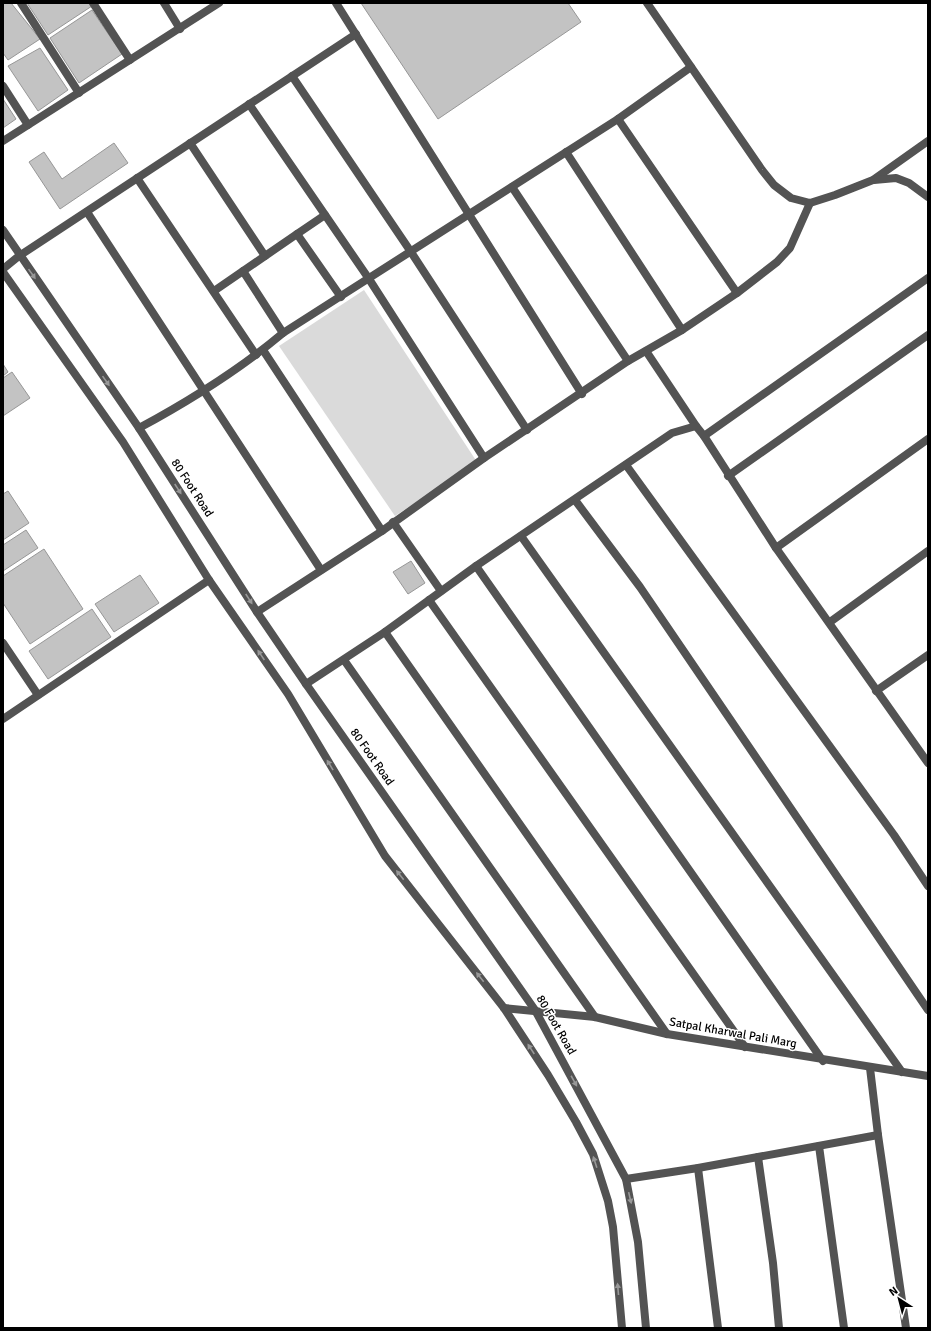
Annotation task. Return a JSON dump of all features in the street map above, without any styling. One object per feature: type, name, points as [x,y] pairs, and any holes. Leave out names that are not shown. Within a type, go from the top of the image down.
[{"type":"street","points":[[21,3],[79,93]]},
{"type":"street","points":[[93,3],[130,60]]},
{"type":"street","points":[[164,3],[180,29]]},
{"type":"street","points":[[3,141],[219,3]]},
{"type":"street","points":[[336,3],[582,394]]},
{"type":"street","points":[[648,3],[762,170],[774,185],[791,198],[810,202],[835,195],[873,180],[928,141]]},
{"type":"street","points":[[356,34],[19,256],[3,270],[123,442],[209,580],[288,694],[385,856],[504,1008],[548,1075],[576,1122],[593,1154],[608,1201],[613,1227],[622,1328]]},
{"type":"street","points":[[139,428],[204,390],[260,352],[283,333],[618,119],[691,67]]},
{"type":"street","points":[[292,76],[411,252],[527,430]]},
{"type":"street","points":[[3,86],[28,125]]},
{"type":"street","points":[[249,104],[369,279],[484,458]]},
{"type":"street","points":[[618,119],[737,293]]},
{"type":"street","points":[[190,143],[265,256]]},
{"type":"street","points":[[566,152],[682,330]]},
{"type":"street","points":[[137,178],[214,291],[260,352],[382,531]]},
{"type":"street","points":[[873,180],[896,178],[909,183],[928,197]]},
{"type":"street","points":[[512,187],[628,361]]},
{"type":"street","points":[[257,612],[382,531],[484,458],[582,394],[628,361],[682,330],[737,293],[777,262],[790,248],[810,202]]},
{"type":"street","points":[[86,212],[322,570]]},
{"type":"street","points":[[214,291],[325,215]]},
{"type":"street","name":"80 Foot Road","points":[[3,230],[19,256],[139,428],[257,612],[306,684],[535,1010],[626,1179],[638,1242],[646,1328]]},
{"type":"street","points":[[297,234],[341,297]]},
{"type":"street","points":[[243,271],[283,333]]},
{"type":"street","points":[[704,436],[928,278]]},
{"type":"street","points":[[728,476],[928,335]]},
{"type":"street","points":[[646,351],[704,436],[728,476],[776,548],[830,622],[876,691],[928,763]]},
{"type":"street","points":[[306,684],[385,632],[476,566],[672,433],[696,426]]},
{"type":"street","points":[[776,548],[928,439]]},
{"type":"street","points":[[626,465],[894,836],[928,886]]},
{"type":"street","points":[[575,500],[640,587],[928,1010]]},
{"type":"street","points":[[393,522],[441,591]]},
{"type":"street","points":[[521,536],[902,1072]]},
{"type":"street","points":[[830,622],[928,551]]},
{"type":"street","points":[[476,566],[823,1061]]},
{"type":"street","points":[[3,719],[209,580]]},
{"type":"street","points":[[429,600],[745,1048]]},
{"type":"street","points":[[385,632],[667,1034]]},
{"type":"street","points":[[3,643],[38,695]]},
{"type":"street","points":[[876,691],[928,655]]},
{"type":"street","points":[[344,660],[595,1017]]},
{"type":"street","name":"Satpal Kharwal Pali Marg","points":[[504,1008],[595,1017],[667,1034],[745,1048],[928,1076]]},
{"type":"street","points":[[870,1068],[878,1135],[906,1328]]},
{"type":"street","points":[[626,1179],[698,1168],[878,1135]]},
{"type":"street","points":[[819,1146],[844,1328]]},
{"type":"street","points":[[758,1157],[773,1263],[779,1328]]},
{"type":"street","points":[[698,1168],[718,1328]]},
{"type":"shaded area","points":[[364,290],[477,462],[395,516],[279,346]]},
{"type":"building","points":[[3,3],[11,3],[40,39],[8,60],[3,53]]},
{"type":"building","points":[[27,3],[90,3],[92,6],[48,35]]},
{"type":"building","points":[[361,3],[568,3],[581,22],[438,119]]},
{"type":"building","points":[[92,10],[122,54],[79,83],[50,38]]},
{"type":"building","points":[[40,48],[68,90],[38,111],[8,66]]},
{"type":"building","points":[[3,99],[16,119],[3,128]]},
{"type":"building","points":[[114,143],[128,163],[60,209],[29,162],[44,152],[62,179]]},
{"type":"building","points":[[3,364],[8,372],[3,376]]},
{"type":"building","points":[[12,372],[30,398],[3,416],[3,378]]},
{"type":"building","points":[[8,491],[29,523],[3,540],[3,494]]},
{"type":"building","points":[[26,530],[38,548],[3,571],[3,545]]},
{"type":"building","points":[[44,549],[83,609],[30,644],[3,603],[3,576]]},
{"type":"building","points":[[411,561],[425,583],[408,594],[393,572]]},
{"type":"building","points":[[140,575],[159,603],[114,632],[95,604]]},
{"type":"building","points":[[92,609],[111,637],[48,679],[29,651]]}]
